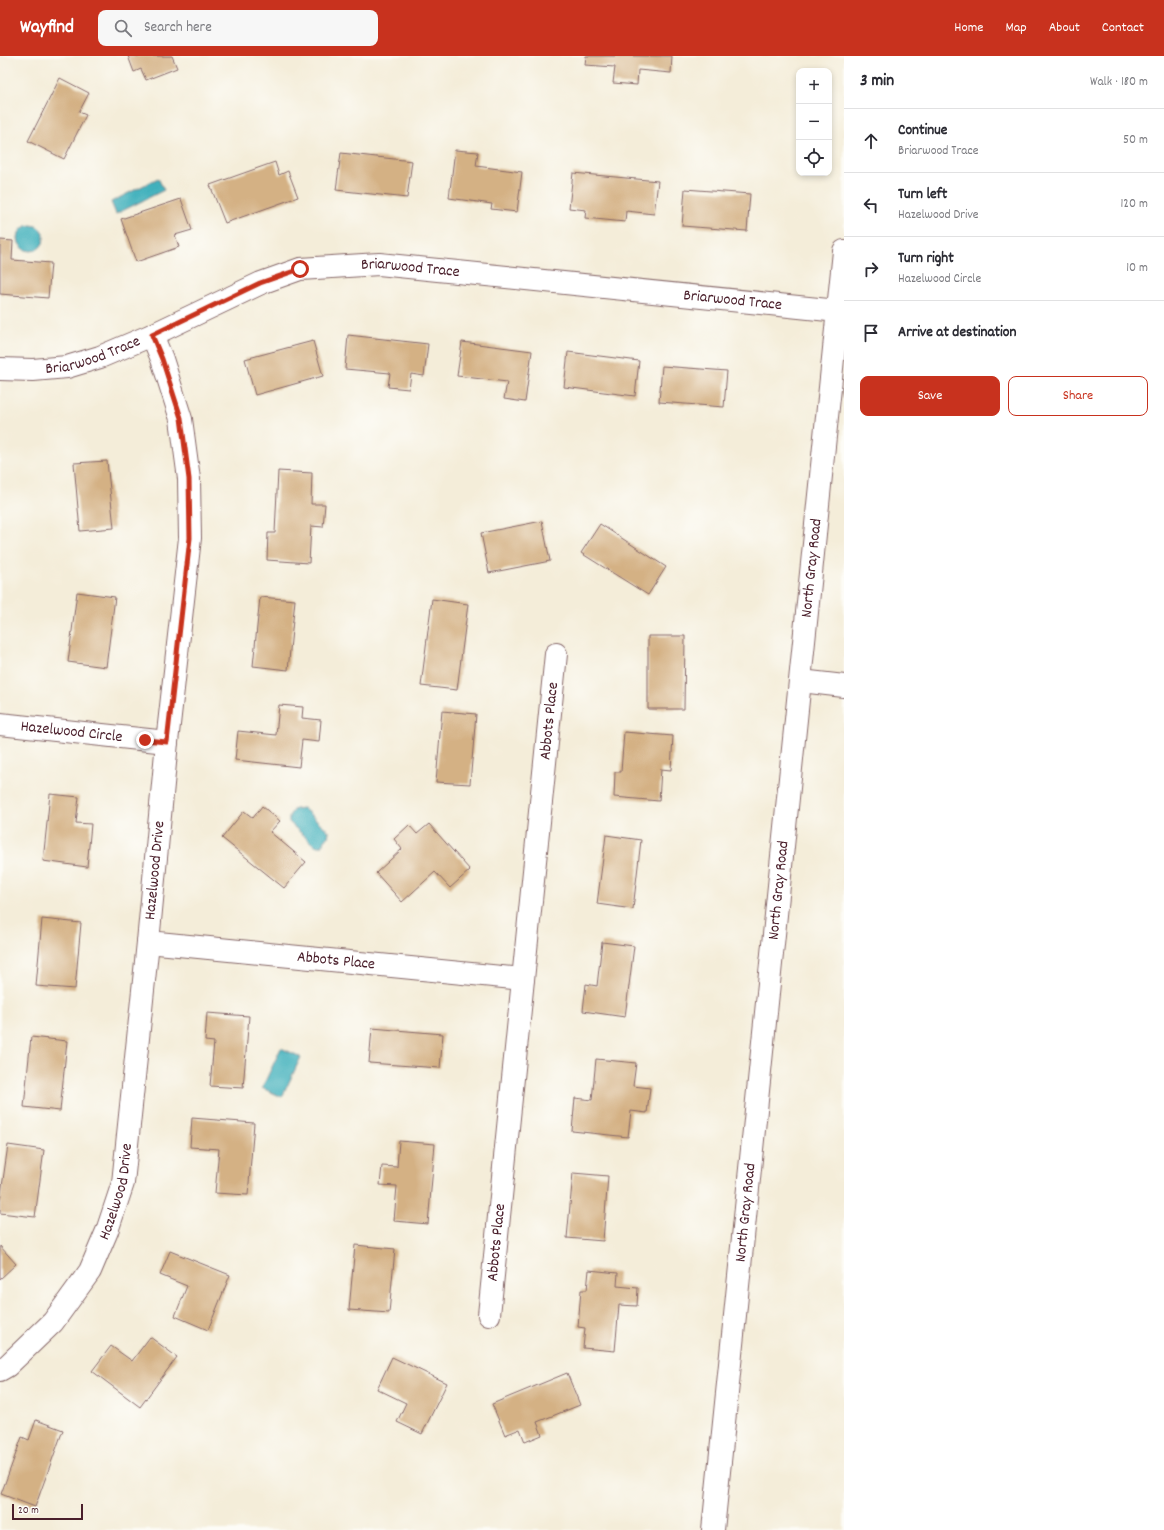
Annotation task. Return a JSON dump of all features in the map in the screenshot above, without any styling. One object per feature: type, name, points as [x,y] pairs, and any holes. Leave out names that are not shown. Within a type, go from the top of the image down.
[{"type":"street","name":"North Gray Road","points":[[713,1530],[844,251]]},
{"type":"street","name":"Briarwood Trace","points":[[0,369],[33,370],[67,367],[100,357],[152,335],[260,283],[300,269],[355,265],[379,264],[838,311]]},
{"type":"street","name":"Hazelwood Drive","points":[[0,1370],[53,1322],[72,1298],[90,1271],[109,1224],[123,1183],[167,742],[190,538],[189,479],[181,418],[162,359],[152,335]]},
{"type":"street","name":"Abbots Place","points":[[489,1314],[556,654]]},
{"type":"street","points":[[801,681],[844,686]]},
{"type":"street","name":"Hazelwood Circle","points":[[0,724],[167,742]]},
{"type":"street","name":"Abbots Place","points":[[148,942],[523,979]]},
{"type":"water","points":[[158,178],[164,190],[116,214],[111,202]]},
{"type":"water","points":[[31,225],[40,229],[44,238],[40,247],[31,251],[22,247],[18,238],[22,229]]},
{"type":"water","points":[[303,808],[329,831],[328,837],[321,846],[315,846],[289,822],[289,816],[294,809]]},
{"type":"water","points":[[281,1048],[301,1057],[282,1097],[262,1088]]},
{"type":"building","points":[[128,56],[172,56],[177,68],[146,80],[141,69],[134,72]]},
{"type":"building","points":[[586,56],[672,56],[671,73],[638,70],[637,85],[613,83],[615,67],[585,65]]},
{"type":"building","points":[[60,78],[89,93],[79,112],[86,115],[64,159],[28,141]]},
{"type":"building","points":[[455,150],[478,152],[476,166],[522,172],[517,212],[491,209],[492,204],[449,198]]},
{"type":"building","points":[[341,153],[412,161],[407,198],[336,190]]},
{"type":"building","points":[[275,162],[279,175],[288,171],[298,197],[225,223],[210,185]]},
{"type":"building","points":[[573,173],[658,181],[654,214],[626,211],[625,222],[585,218],[586,210],[569,208]]},
{"type":"building","points":[[685,189],[750,194],[747,231],[682,226]]},
{"type":"building","points":[[181,199],[192,230],[175,235],[179,247],[136,262],[121,219]]},
{"type":"building","points":[[0,240],[13,241],[12,260],[51,263],[48,298],[0,294]]},
{"type":"building","points":[[348,335],[428,344],[424,376],[411,374],[409,389],[388,387],[390,373],[345,369]]},
{"type":"building","points":[[313,341],[323,376],[255,395],[245,359]]},
{"type":"building","points":[[462,342],[532,351],[525,402],[504,399],[507,382],[457,376]]},
{"type":"building","points":[[568,352],[639,361],[635,396],[564,387]]},
{"type":"building","points":[[662,366],[727,371],[724,407],[659,402]]},
{"type":"building","points":[[107,461],[114,528],[80,531],[74,463]]},
{"type":"building","points":[[278,471],[312,473],[311,504],[325,504],[323,527],[311,526],[309,563],[267,560],[268,533],[275,533]]},
{"type":"building","points":[[542,521],[550,561],[489,573],[481,533]]},
{"type":"building","points":[[600,524],[666,567],[648,595],[581,553]]},
{"type":"building","points":[[77,592],[115,597],[106,667],[68,662]]},
{"type":"building","points":[[260,597],[295,600],[288,670],[253,666]]},
{"type":"building","points":[[432,599],[468,604],[457,690],[421,686]]},
{"type":"building","points":[[648,636],[685,636],[684,709],[648,709]]},
{"type":"building","points":[[279,705],[303,707],[302,718],[321,720],[319,742],[302,740],[299,767],[235,760],[238,731],[276,735]]},
{"type":"building","points":[[442,711],[476,714],[470,784],[436,782]]},
{"type":"building","points":[[624,732],[673,736],[671,770],[661,769],[659,801],[614,797],[615,772],[621,772]]},
{"type":"building","points":[[50,794],[79,797],[76,823],[91,824],[87,867],[43,861]]},
{"type":"building","points":[[262,806],[280,821],[270,832],[306,862],[284,888],[222,838],[244,811],[253,818]]},
{"type":"building","points":[[429,824],[470,870],[450,888],[435,872],[402,902],[376,873],[402,849],[394,839],[409,825],[417,834]]},
{"type":"building","points":[[606,835],[641,840],[633,909],[597,904]]},
{"type":"building","points":[[42,919],[81,923],[75,989],[36,986]]},
{"type":"building","points":[[602,942],[634,946],[625,1017],[583,1011],[586,984],[597,986]]},
{"type":"building","points":[[207,1013],[249,1016],[243,1088],[210,1086],[214,1042],[205,1041]]},
{"type":"building","points":[[372,1028],[443,1034],[440,1068],[369,1063]]},
{"type":"building","points":[[31,1037],[67,1041],[60,1111],[24,1107]]},
{"type":"building","points":[[596,1059],[636,1063],[633,1086],[650,1088],[647,1113],[631,1111],[628,1137],[572,1131],[575,1098],[592,1100]]},
{"type":"building","points":[[192,1118],[254,1123],[248,1195],[215,1193],[219,1149],[190,1147]]},
{"type":"building","points":[[399,1141],[435,1144],[428,1224],[394,1221],[397,1186],[380,1185],[382,1166],[397,1167]]},
{"type":"building","points":[[8,1145],[44,1150],[35,1217],[0,1213],[0,1201]]},
{"type":"building","points":[[573,1173],[608,1176],[603,1241],[567,1238]]},
{"type":"building","points":[[355,1245],[395,1249],[389,1313],[349,1310]]},
{"type":"building","points":[[0,1246],[16,1264],[0,1279]]},
{"type":"building","points":[[170,1251],[230,1275],[208,1330],[175,1316],[187,1286],[160,1275]]},
{"type":"building","points":[[589,1270],[618,1273],[617,1286],[638,1288],[637,1306],[619,1305],[615,1351],[583,1348],[585,1328],[578,1327],[581,1290],[587,1290]]},
{"type":"building","points":[[150,1337],[177,1357],[140,1407],[92,1371],[111,1346],[132,1361]]},
{"type":"building","points":[[392,1357],[447,1383],[422,1434],[397,1422],[406,1403],[377,1389]]},
{"type":"building","points":[[567,1373],[580,1405],[537,1422],[542,1435],[525,1442],[520,1429],[505,1435],[492,1404]]},
{"type":"building","points":[[36,1420],[63,1430],[35,1507],[1,1494],[22,1437],[29,1440]]},
{"type":"route","points":[[145,740],[167,742],[190,538],[189,479],[181,418],[162,359],[152,335],[260,283],[300,269]]}]
